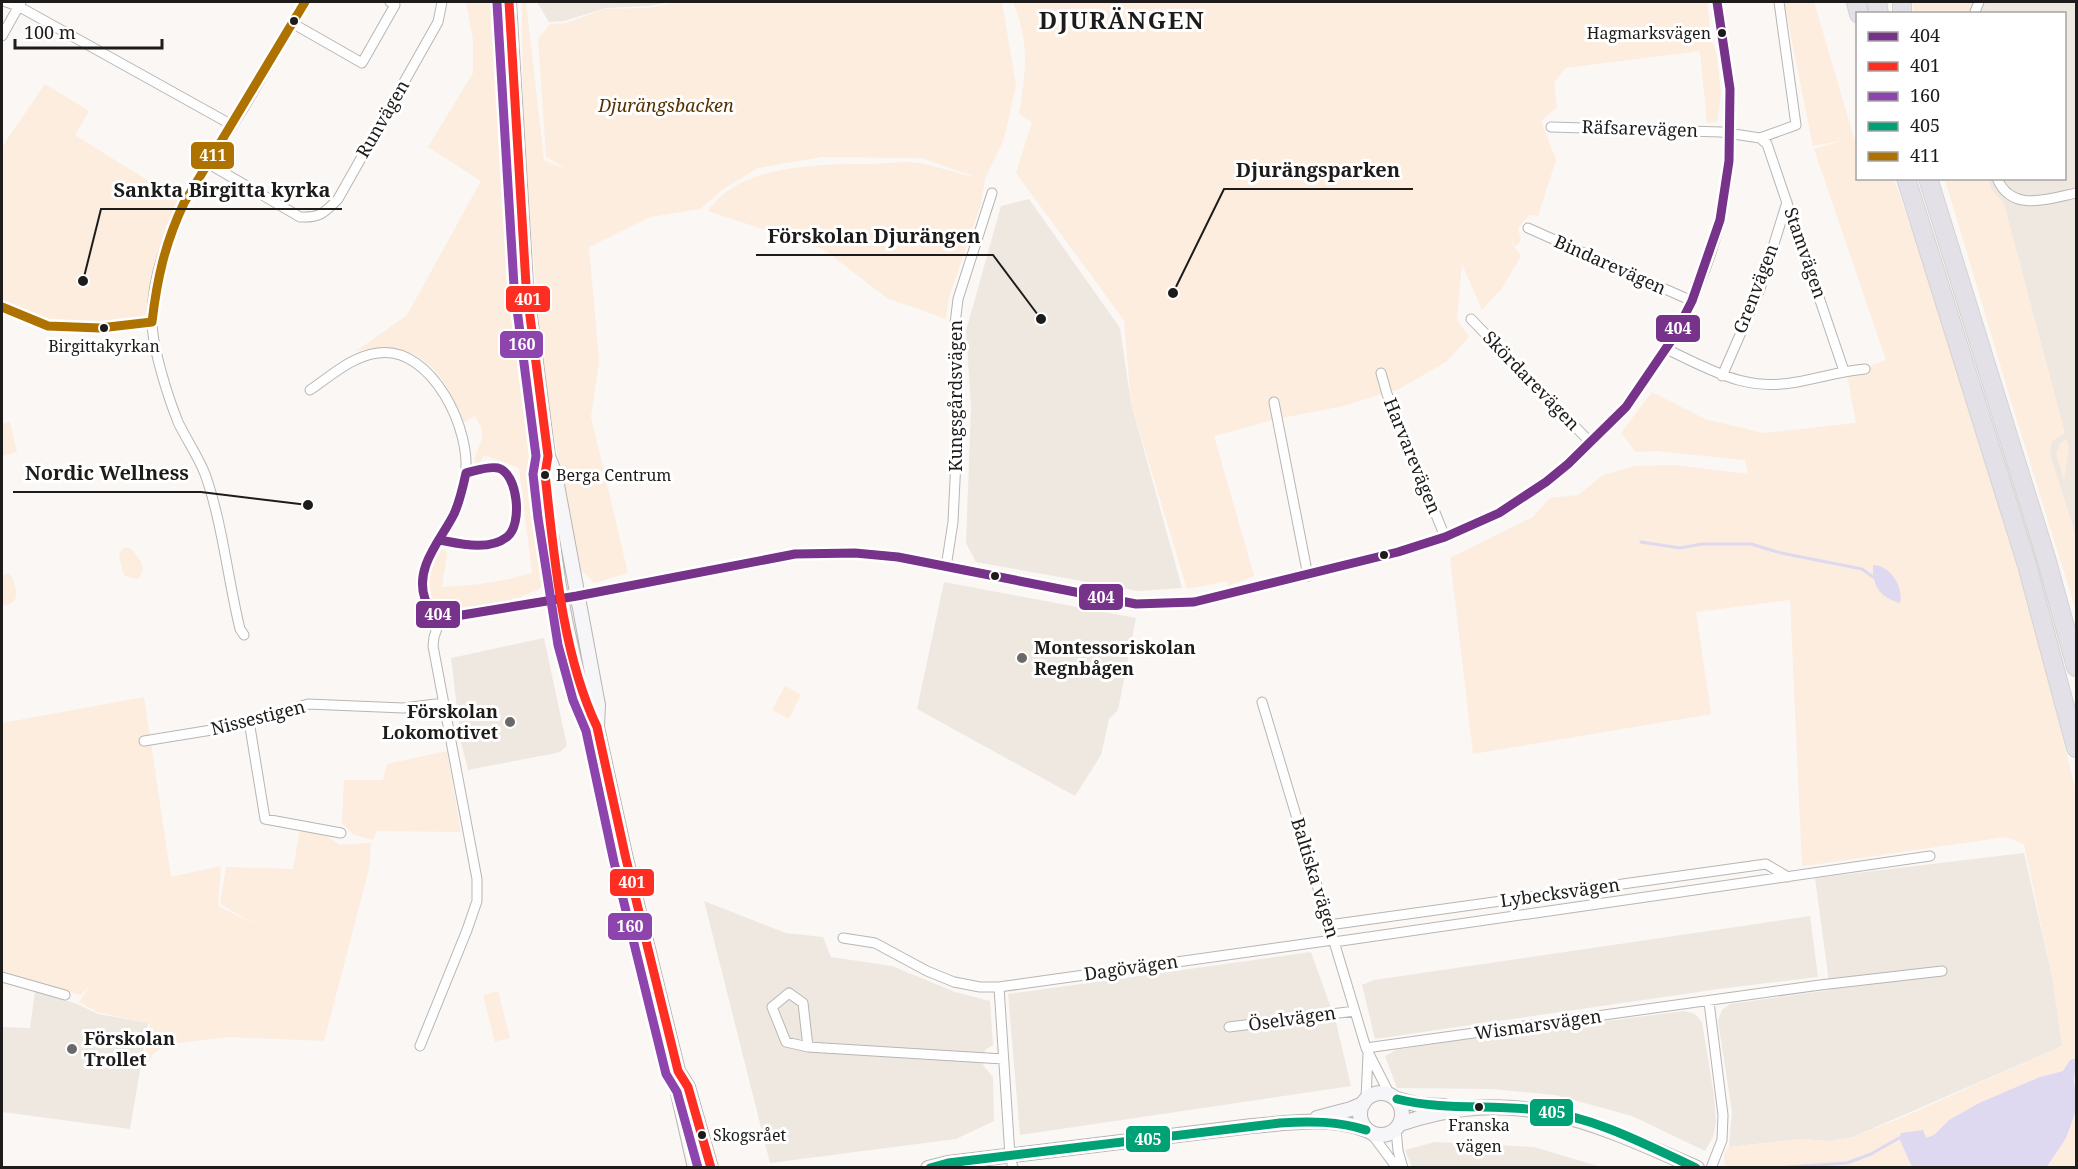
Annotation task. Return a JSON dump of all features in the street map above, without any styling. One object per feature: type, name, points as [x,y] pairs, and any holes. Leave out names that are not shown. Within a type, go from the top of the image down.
[{"type":"highway","points":[[1907,180],[2027,565],[2076,748]]},
{"type":"highway","points":[[1929,180],[2046,558],[2076,667]]},
{"type":"main road","points":[[509,2],[526,285],[548,456],[555,474],[598,705],[597,727]]},
{"type":"main road","points":[[548,456],[545,474],[561,599],[575,665],[587,707],[597,727],[626,859],[678,1071],[677,1089],[695,1167]]},
{"type":"main road","points":[[678,1071],[688,1087],[711,1167]]},
{"type":"main road","points":[[1297,1123],[1340,1112],[1364,1102],[1377,1093],[1419,1105],[1461,1108]]},
{"type":"main road","points":[[1393,1097],[1402,1112],[1398,1126]]},
{"type":"main road","points":[[1364,1102],[1360,1116],[1368,1132]]},
{"type":"main road","points":[[928,1167],[1011,1162],[1241,1127],[1297,1123],[1342,1123],[1368,1132],[1386,1135],[1398,1126],[1421,1117],[1479,1106],[1539,1110],[1572,1117],[1618,1133],[1697,1167]]},
{"type":"street","points":[[6,2],[19,4],[232,125]]},
{"type":"street","points":[[244,635],[240,629],[214,507],[204,474],[178,421],[162,374],[152,322],[156,280],[171,230],[184,203],[305,2]]},
{"type":"street","points":[[292,23],[362,63],[395,4],[390,2]]},
{"type":"street","name":"Runvägen","points":[[209,164],[300,217],[315,218],[326,211],[338,199],[438,22],[442,2]]},
{"type":"street","points":[[310,390],[354,360],[379,352],[400,354],[417,363],[446,395],[463,436],[466,473],[455,512],[425,568],[422,579],[422,592],[427,603],[433,612],[441,617],[561,599],[795,554],[855,553],[898,558],[1136,604],[1194,602],[1308,576],[1445,537],[1499,513],[1556,474],[1591,443],[1626,406],[1666,349],[1692,301],[1720,220],[1726,190],[1730,89],[1717,2]]},
{"type":"street","points":[[1729,134],[1760,138],[1796,125],[1779,2]]},
{"type":"street","points":[[2,36],[19,4]]},
{"type":"street","name":"Räfsarevägen","points":[[1551,127],[1729,134]]},
{"type":"street","name":"Stamvägen","points":[[1760,138],[1767,144],[1844,371]]},
{"type":"street","points":[[1998,180],[2010,197],[2019,200],[2042,200],[2076,193]]},
{"type":"street","name":"Kungsgårdsvägen","points":[[946,567],[953,522],[958,418],[955,324],[958,299],[992,194]]},
{"type":"street","name":"Grenvägen","points":[[1722,376],[1760,290],[1787,201]]},
{"type":"street","name":"Bindarevägen","points":[[1528,228],[1692,301]]},
{"type":"street","points":[[2,307],[48,326],[100,328],[152,322]]},
{"type":"street","name":"Skördarevägen","points":[[1471,319],[1591,443]]},
{"type":"street","points":[[1666,349],[1722,376],[1767,385],[1796,383],[1844,371],[1865,369]]},
{"type":"street","name":"Harvarevägen","points":[[1381,373],[1387,394],[1445,537]]},
{"type":"street","points":[[1274,402],[1308,576]]},
{"type":"street","points":[[420,1046],[477,901],[477,879],[434,646],[434,637],[441,617]]},
{"type":"street","name":"Baltiska vägen","points":[[1262,702],[1367,1051],[1393,1097]]},
{"type":"street","name":"Nissestigen","points":[[144,741],[230,727],[308,704],[403,708],[444,703]]},
{"type":"street","points":[[249,721],[265,819],[341,833]]},
{"type":"street","name":"Lybecksvägen","points":[[1334,941],[1930,856]]},
{"type":"street","name":"Lybecksvägen","points":[[1329,925],[1767,864],[1788,877]]},
{"type":"street","name":"Dagövägen","points":[[843,938],[875,943],[927,971],[954,982],[980,987],[999,987],[1334,941]]},
{"type":"street","name":"Wismarsvägen","points":[[1367,1051],[1820,985],[1942,970]]},
{"type":"street","points":[[2,977],[65,995]]},
{"type":"street","points":[[999,987],[1011,1162]]},
{"type":"street","points":[[808,1047],[803,1003],[789,993],[772,1007],[786,1042],[808,1047],[1003,1059]]},
{"type":"street","points":[[1709,1002],[1723,1115],[1722,1140],[1711,1167]]},
{"type":"street","name":"Öselvägen","points":[[1229,1027],[1355,1011]]},
{"type":"street","name":"Baltiska vägen","points":[[1364,1102],[1367,1051]]},
{"type":"street","points":[[1398,1126],[1398,1151],[1404,1167]]},
{"type":"street","points":[[1368,1132],[1397,1167]]},
{"type":"shaded area","points":[[537,2],[671,2],[649,6],[606,8],[564,21],[549,22]]},
{"type":"shaded area","points":[[1913,2],[2076,2],[2076,610],[1945,180],[2066,180],[2066,12],[1914,12]]},
{"type":"shaded area","points":[[1029,199],[1120,328],[1131,403],[1182,588],[1138,591],[976,562],[966,543],[971,407],[966,331],[1001,206]]},
{"type":"shaded area","points":[[1873,565],[1885,569],[1894,578],[1900,590],[1900,603],[1893,601],[1879,590],[1874,579]]},
{"type":"shaded area","points":[[944,582],[1136,618],[1118,710],[1109,719],[1101,755],[1075,796],[917,709]]},
{"type":"shaded area","name":"Förskolan Lokomotivet","points":[[544,638],[567,746],[560,752],[468,770],[461,742],[451,658]]},
{"type":"shaded area","points":[[2024,853],[2052,976],[2062,1046],[1853,1137],[1830,1141],[1800,1139],[1729,1147],[1732,1112],[1718,1021],[1722,1010],[1730,1004],[1830,990],[1815,878]]},
{"type":"shaded area","points":[[704,901],[786,933],[823,937],[831,957],[892,966],[955,992],[990,1001],[993,1045],[985,1050],[983,1065],[993,1077],[994,1121],[956,1139],[770,1163]]},
{"type":"shaded area","points":[[1810,916],[1818,977],[1719,989],[1375,1039],[1362,985],[1374,980]]},
{"type":"shaded area","points":[[1311,952],[1336,1022],[1351,1086],[1020,1135],[1008,994]]},
{"type":"shaded area","name":"Förskolan Trollet","points":[[35,991],[77,1004],[98,1014],[148,1023],[130,1129],[2,1112],[2,1027],[30,1028]]},
{"type":"shaded area","points":[[1684,1011],[1695,1014],[1702,1022],[1714,1096],[1716,1123],[1713,1137],[1705,1151],[1632,1116],[1555,1095],[1492,1089],[1397,1088],[1385,1056],[1396,1050],[1444,1042]]},
{"type":"shaded area","points":[[2076,1058],[2075,1113],[2066,1138],[2047,1167],[1912,1167],[1899,1138],[1901,1133],[1923,1130],[1926,1138],[1934,1135],[1949,1120],[1979,1103],[2040,1077],[2063,1071],[2070,1060]]},
{"type":"shaded area","points":[[1435,1142],[1534,1147],[1601,1167],[1412,1167],[1405,1150]]},
{"type":"green space","points":[[466,2],[500,2],[513,234],[521,309],[521,342],[538,452],[549,578],[543,586],[519,597],[446,612],[433,599],[428,583],[432,566],[442,550],[445,550],[447,554],[442,587],[487,583],[532,573],[519,468],[484,455],[478,467],[475,466],[475,457],[482,439],[481,426],[475,416],[464,422],[447,387],[425,361],[411,353],[396,349],[377,348],[356,351],[407,315],[481,181],[428,147],[473,73],[473,40]]},
{"type":"green space","name":"Djurängsbacken","points":[[522,2],[526,2],[544,160],[565,169],[546,156],[538,39],[550,24],[566,23],[604,9],[648,8],[679,2],[1002,2],[1016,85],[1004,139],[985,179],[981,204],[949,297],[946,319],[887,298],[823,249],[708,211],[722,195],[739,184],[760,175],[807,166],[913,162],[976,177],[921,158],[822,157],[758,168],[723,189],[700,209],[650,217],[589,247],[599,361],[591,417],[628,573],[594,583],[577,565],[545,383],[523,145]]},
{"type":"green space","points":[[1013,2],[1707,2],[1711,38],[1717,55],[1721,94],[1717,122],[1707,123],[1700,51],[1565,68],[1554,83],[1557,107],[1541,121],[1556,160],[1538,216],[1529,215],[1518,228],[1521,241],[1516,246],[1508,237],[1521,256],[1502,288],[1482,310],[1462,264],[1457,319],[1469,337],[1446,362],[1399,389],[1343,406],[1277,419],[1214,436],[1254,576],[1228,586],[1227,581],[1187,589],[1131,403],[1124,320],[1016,173],[1032,122],[1019,114],[1025,58],[1022,31]]},
{"type":"green space","points":[[1784,2],[1814,2],[1856,139],[1856,180],[1894,180],[1922,260],[2019,573],[2076,792],[2076,1058],[2070,1060],[2063,1071],[2040,1077],[1979,1103],[1949,1120],[1934,1135],[1926,1138],[1924,1135],[1901,1133],[1899,1138],[1912,1167],[1726,1167],[1724,1156],[1729,1147],[1800,1139],[1830,1141],[1853,1137],[2062,1046],[2052,976],[2024,844],[2006,837],[1802,865],[1790,600],[1696,612],[1711,714],[1473,754],[1450,558],[1533,517],[1550,498],[1578,495],[1603,475],[1635,466],[1674,465],[1748,474],[1745,460],[1656,451],[1636,452],[1621,433],[1652,392],[1705,419],[1763,433],[1856,423],[1847,374],[1886,360],[1814,149],[1845,140],[1813,146]]},
{"type":"green space","points":[[1913,2],[1973,2],[1969,12],[1914,12]]},
{"type":"green space","points":[[45,84],[89,111],[75,135],[184,203],[171,230],[152,322],[48,326],[2,307],[2,147]]},
{"type":"green space","points":[[1945,180],[1988,180],[1992,190],[2004,203],[2065,433],[2052,441],[2050,454],[2076,536],[2076,610]]},
{"type":"green space","points":[[10,422],[17,452],[2,456],[2,424]]},
{"type":"green space","points":[[2067,440],[2069,448],[2064,481],[2056,453],[2061,442]]},
{"type":"green space","points":[[123,548],[130,548],[141,562],[142,570],[138,579],[125,576],[122,570],[119,554]]},
{"type":"green space","points":[[10,574],[15,584],[16,595],[13,603],[2,605],[2,577]]},
{"type":"green space","points":[[785,686],[801,694],[789,719],[772,710]]},
{"type":"green space","points":[[144,697],[171,877],[221,866],[218,906],[258,926],[220,904],[226,867],[293,869],[300,830],[327,836],[340,845],[371,843],[369,869],[324,1041],[228,1037],[179,1043],[161,1048],[153,1054],[148,1063],[143,1062],[150,1024],[97,1012],[79,1002],[91,984],[81,995],[2,973],[2,723]]},
{"type":"green space","points":[[447,751],[461,832],[377,831],[373,840],[354,835],[342,823],[344,780],[383,780],[387,764]]},
{"type":"green space","points":[[498,991],[510,1038],[495,1042],[483,995]]},
{"type":"green space","points":[[2076,1101],[2076,1167],[2047,1168],[2066,1136]]},
{"type":"waterway","points":[[1641,542],[1680,548],[1702,544],[1751,544],[1781,553],[1862,569],[1873,577]]},
{"type":"waterway","points":[[1776,1168],[1847,1163],[1871,1154],[1899,1138]]},
{"type":"transit line","name":"411","points":[[152,322],[163,261],[184,203],[305,2]]},
{"type":"transit line","name":"401","points":[[509,2],[526,285],[548,456],[545,474],[561,604],[575,668],[597,727],[626,859],[678,1071],[688,1087],[711,1168]]},
{"type":"transit line","name":"404","points":[[440,540],[483,545],[492,544],[507,537],[515,522],[516,500],[514,489],[505,472],[498,468],[490,468],[466,473],[454,514],[430,554],[423,576],[425,599],[434,612],[450,617],[577,596],[795,554],[855,553],[898,557],[1136,604],[1194,602],[1398,552],[1445,537],[1499,513],[1546,482],[1568,464],[1626,407],[1673,338],[1692,301],[1720,220],[1729,161],[1730,89],[1717,2]]},
{"type":"transit line","name":"160","points":[[497,3],[514,286],[536,456],[533,474],[538,518],[558,645],[573,700],[586,731],[614,862],[666,1074],[677,1092],[698,1168]]},
{"type":"transit line","name":"411","points":[[2,307],[48,326],[100,328],[152,322]]},
{"type":"transit line","name":"405","points":[[1397,1099],[1432,1105],[1520,1108],[1559,1114],[1599,1125],[1696,1168]]},
{"type":"transit line","name":"405","points":[[930,1168],[948,1163],[1280,1123],[1324,1122],[1366,1130]]},
{"type":"place","name":"Hagmarksvägen","points":[[1722,33]]},
{"type":"place","name":"Sankta Birgitta kyrka","points":[[83,281]]},
{"type":"place","name":"Djurängsparken","points":[[1173,293]]},
{"type":"place","name":"Förskolan Djurängen","points":[[1041,319]]},
{"type":"place","name":"Birgittakyrkan","points":[[104,328]]},
{"type":"place","name":"Berga Centrum","points":[[545,475]]},
{"type":"place","name":"Nordic Wellness","points":[[308,505]]},
{"type":"place","name":"Montessoriskolan Regnbågen","points":[[1022,658]]},
{"type":"place","name":"Förskolan Lokomotivet","points":[[510,722]]},
{"type":"place","name":"Förskolan Trollet","points":[[72,1049]]},
{"type":"place","name":"Franska vägen","points":[[1479,1107]]},
{"type":"place","name":"Skogsrået","points":[[702,1135]]},
{"type":"district","name":"DJURÄNGEN","points":[[1122,21]]}]
